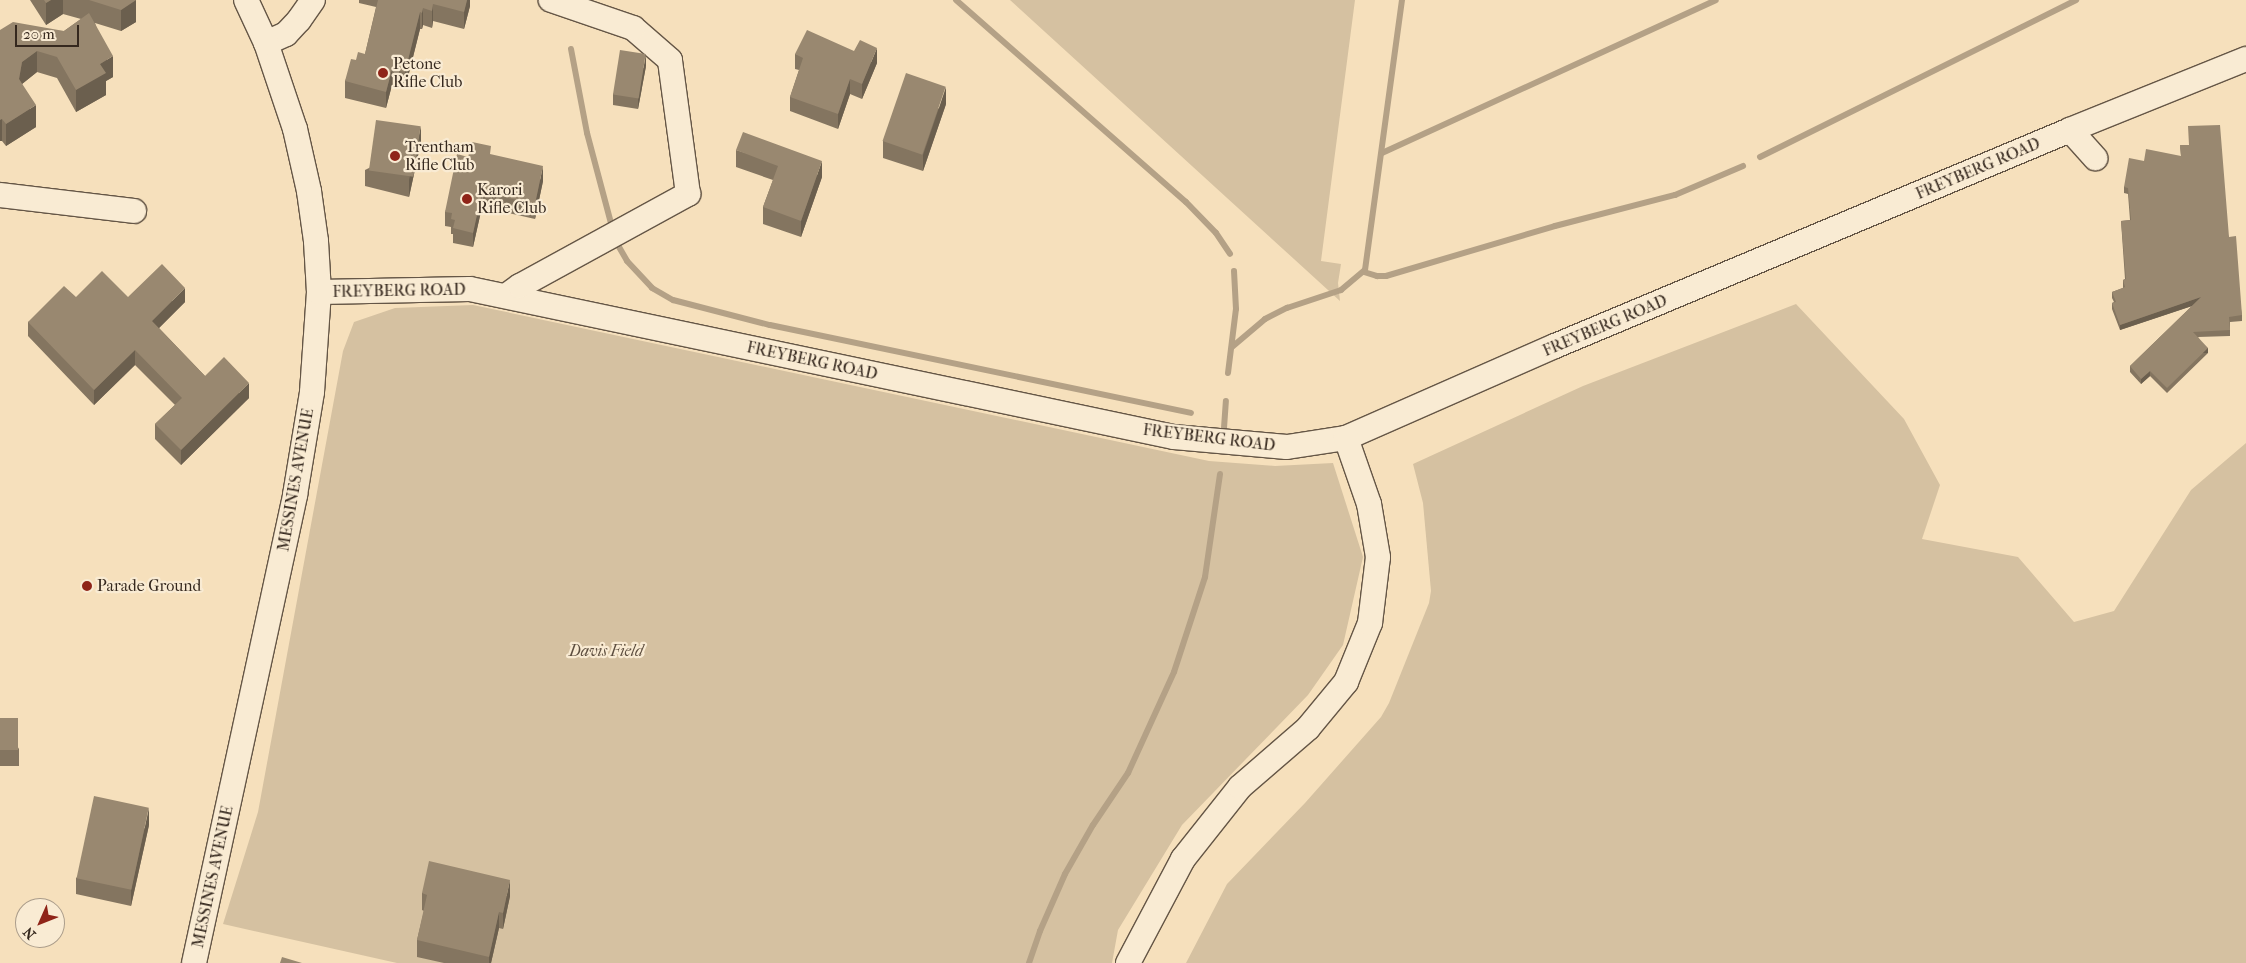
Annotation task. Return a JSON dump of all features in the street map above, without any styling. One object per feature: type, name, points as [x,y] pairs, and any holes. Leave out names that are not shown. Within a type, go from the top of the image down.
[{"type":"street","name":"MESSINES AVENUE","points":[[194,963],[295,495],[312,392],[320,292],[309,191],[295,129],[266,43],[246,0]]},
{"type":"street","points":[[266,43],[286,34],[313,0]]},
{"type":"street","points":[[506,296],[520,286],[688,194],[670,60],[633,28],[551,0]]},
{"type":"street","name":"FREYBERG ROAD","points":[[320,292],[470,289],[1174,437],[1287,447],[1346,438],[1564,343],[2070,130],[2246,59]]},
{"type":"street","points":[[2070,130],[2095,158]]},
{"type":"street","points":[[0,195],[134,211]]},
{"type":"street","points":[[1128,963],[1183,859],[1240,787],[1308,728],[1346,682],[1370,623],[1378,556],[1368,504],[1346,438]]},
{"type":"green space","points":[[1010,0],[1355,0],[1321,261],[1341,264],[1338,283],[1340,301]]},
{"type":"green space","points":[[1796,304],[1904,419],[1940,485],[1922,539],[2018,557],[2074,622],[2114,611],[2191,490],[2246,443],[2246,963],[1186,963],[1227,884],[1305,803],[1381,717],[1389,703],[1429,603],[1431,591],[1423,503],[1413,464],[1583,386]]},
{"type":"green space","name":"Davis Field","points":[[473,305],[1209,461],[1275,466],[1333,463],[1363,557],[1343,645],[1308,695],[1182,825],[1118,930],[1112,963],[397,963],[223,924],[258,812],[343,351],[354,322],[395,308]]},
{"type":"building","points":[[89,0],[136,0],[121,10]]},
{"type":"building","points":[[378,0],[467,0],[464,12],[433,4],[432,11],[423,8],[422,13],[420,12],[405,72],[392,69],[386,92],[345,81],[351,59],[356,60],[358,52],[365,54]]},
{"type":"building","points":[[89,13],[113,56],[100,64],[106,73],[76,90],[57,57],[37,51],[22,62],[19,79],[36,105],[6,124],[2,119],[0,120],[0,30],[13,22],[64,31]]},
{"type":"building","points":[[807,30],[854,51],[860,40],[877,48],[862,84],[850,79],[838,114],[790,97],[803,58],[795,54]]},
{"type":"building","points":[[620,50],[646,54],[639,99],[613,94]]},
{"type":"building","points":[[906,73],[946,87],[922,155],[883,141]]},
{"type":"building","name":"Trentham Rifle Club","points":[[376,120],[421,126],[413,177],[369,171]]},
{"type":"building","points":[[2220,125],[2229,237],[2236,236],[2242,315],[2229,317],[2230,330],[2193,332],[2208,348],[2167,388],[2150,371],[2141,379],[2130,366],[2201,297],[2120,325],[2112,303],[2116,302],[2112,292],[2125,287],[2123,280],[2126,279],[2121,221],[2131,220],[2128,188],[2124,187],[2129,158],[2144,161],[2146,149],[2181,156],[2180,145],[2189,145],[2188,126]]},
{"type":"building","points":[[743,132],[822,161],[801,221],[763,207],[778,166],[736,150]]},
{"type":"building","points":[[472,142],[491,146],[490,154],[543,166],[535,204],[482,192],[473,233],[453,228],[455,220],[451,219],[452,213],[445,212],[457,154],[468,157]]},
{"type":"building","points":[[162,264],[185,288],[152,321],[205,376],[224,357],[249,383],[181,450],[155,424],[182,398],[135,350],[94,390],[28,322],[64,286],[76,297],[102,271],[128,297]]},
{"type":"building","points":[[0,718],[18,718],[18,750],[0,750]]},
{"type":"building","points":[[94,796],[149,808],[131,890],[77,878]]},
{"type":"building","points":[[429,861],[510,880],[503,913],[499,912],[489,957],[417,940],[427,895],[422,893]]},
{"type":"building","points":[[282,957],[302,963],[280,963]]},
{"type":"waterway","points":[[956,0],[1186,202],[1216,233],[1230,254]]},
{"type":"waterway","points":[[1232,347],[1265,319],[1287,308],[1341,290],[1365,270],[1402,0]]},
{"type":"waterway","points":[[1382,153],[1716,0]]},
{"type":"waterway","points":[[1760,157],[2076,0]]},
{"type":"waterway","points":[[571,49],[587,133],[613,231]]},
{"type":"waterway","points":[[1364,272],[1377,276],[1386,276],[1555,226],[1675,195],[1743,166]]},
{"type":"waterway","points":[[615,240],[627,261],[652,288],[673,300],[770,325],[1191,413]]},
{"type":"waterway","points":[[1228,373],[1236,309],[1234,271]]},
{"type":"waterway","points":[[1224,428],[1226,401]]},
{"type":"waterway","points":[[1029,963],[1040,931],[1065,874],[1093,825],[1128,773],[1174,672],[1205,577],[1220,474]]},
{"type":"place","name":"Petone Rifle Club","points":[[383,73]]},
{"type":"place","name":"Trentham Rifle Club","points":[[395,156]]},
{"type":"place","name":"Karori Rifle Club","points":[[467,199]]},
{"type":"place","name":"Parade Ground","points":[[87,586]]}]
